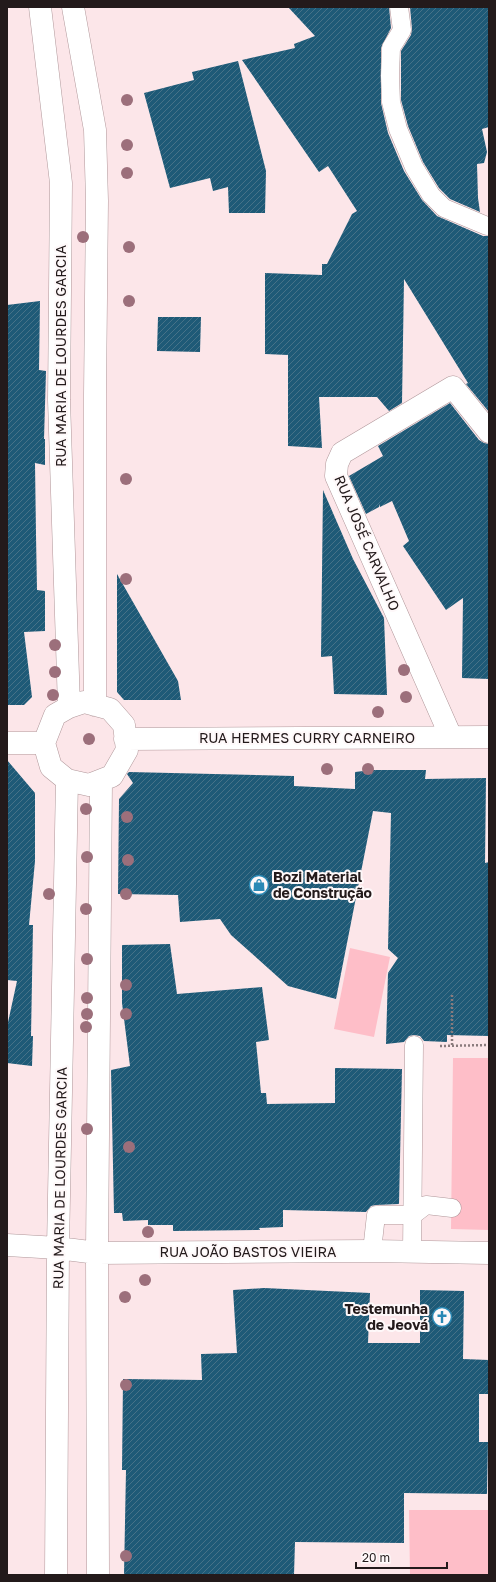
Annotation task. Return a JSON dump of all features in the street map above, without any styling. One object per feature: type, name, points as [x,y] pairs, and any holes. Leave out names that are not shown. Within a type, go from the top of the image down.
[{"type":"street","name":"RUA MARIA DE LOURDES GARCIA","points":[[40,7],[61,183],[59,400],[69,707]]},
{"type":"street","points":[[73,7],[95,130],[97,201],[95,395],[95,705]]},
{"type":"street","name":"RUA JOSÉ CARVALHO","points":[[451,737],[336,476],[337,464],[342,454],[453,387],[489,432]]},
{"type":"street","points":[[84,702],[95,705],[110,709],[124,725],[125,739],[128,750],[112,776],[89,785],[67,780],[52,767],[44,743],[55,715],[69,707],[84,702]]},
{"type":"street","name":"RUA HERMES CURRY CARNEIRO","points":[[125,739],[489,737]]},
{"type":"street","points":[[7,742],[44,743]]},
{"type":"street","name":"RUA MARIA DE LOURDES GARCIA","points":[[56,1575],[58,1248],[67,780]]},
{"type":"street","points":[[98,1575],[97,1253],[101,781]]},
{"type":"street","name":"RUA JOÃO BASTOS VIEIRA","points":[[7,1245],[58,1248],[97,1253],[372,1251],[412,1253],[489,1253]]},
{"type":"lane","points":[[399,7],[402,30],[391,48],[390,76],[391,102],[398,129],[414,167],[431,195],[444,208],[487,226]]},
{"type":"lane","points":[[412,1253],[414,1045]]},
{"type":"lane","points":[[372,1251],[376,1215],[413,1215],[426,1205],[452,1208]]},
{"type":"path","points":[[452,995],[452,1046]]},
{"type":"path","points":[[414,1045],[489,1045]]},
{"type":"shaded area","points":[[350,948],[390,957],[374,1037],[334,1029]]},
{"type":"shaded area","points":[[453,1058],[489,1058],[489,1230],[451,1229]]},
{"type":"shaded area","points":[[409,1510],[489,1510],[489,1575],[410,1575]]},
{"type":"building","points":[[288,7],[389,7],[391,28],[381,48],[381,103],[388,133],[404,171],[422,200],[437,216],[483,236],[489,236],[489,412],[466,384],[468,383],[404,279],[402,403],[389,411],[377,397],[319,397],[322,448],[288,446],[288,355],[265,354],[265,273],[322,275],[322,264],[327,264],[352,214],[357,211],[328,166],[319,172],[242,60],[295,48],[294,44],[315,36]]},
{"type":"building","points":[[410,7],[489,7],[489,127],[482,129],[487,152],[484,163],[477,164],[480,212],[450,199],[439,188],[423,162],[408,126],[401,100],[401,51],[411,35],[412,29]]},
{"type":"building","points":[[238,61],[266,171],[265,213],[229,213],[228,187],[213,191],[210,178],[170,188],[144,93],[194,80],[192,72]]},
{"type":"building","points":[[40,301],[39,370],[46,371],[44,439],[45,465],[35,463],[36,535],[37,590],[45,591],[45,631],[24,632],[32,697],[24,705],[7,705],[7,305]]},
{"type":"building","points":[[158,317],[201,317],[200,352],[157,351]]},
{"type":"building","points":[[450,403],[479,440],[489,444],[489,679],[462,678],[463,598],[446,610],[403,546],[409,541],[392,501],[380,507],[379,504],[379,507],[366,514],[349,476],[383,456],[378,446]]},
{"type":"building","points":[[323,490],[353,559],[384,618],[387,695],[334,694],[332,656],[321,657]]},
{"type":"building","points":[[117,574],[178,681],[181,700],[124,700],[117,692]]},
{"type":"building","points":[[7,760],[35,793],[35,861],[29,925],[33,925],[31,1036],[33,1036],[32,1066],[7,1063],[7,1027],[17,981],[7,980]]},
{"type":"building","points":[[372,770],[426,770],[425,779],[486,778],[485,863],[489,862],[489,1036],[447,1035],[447,1042],[424,1041],[420,1036],[414,1035],[409,1036],[404,1042],[386,1044],[388,973],[398,958],[388,949],[391,813],[373,811],[336,999],[288,986],[231,935],[220,919],[180,922],[178,895],[118,894],[119,799],[133,783],[127,774],[129,772],[294,776],[294,786],[355,789],[355,772]]},
{"type":"building","points":[[170,944],[177,994],[262,987],[269,1040],[256,1042],[261,1093],[266,1093],[267,1104],[335,1103],[335,1068],[402,1069],[399,1204],[371,1206],[366,1212],[283,1210],[283,1227],[259,1228],[260,1230],[173,1231],[173,1225],[148,1225],[148,1220],[123,1221],[122,1213],[114,1213],[111,1070],[130,1066],[122,1003],[122,945]]},
{"type":"building","points":[[264,1288],[370,1293],[368,1343],[420,1343],[420,1290],[464,1291],[463,1359],[489,1360],[489,1394],[479,1394],[479,1442],[488,1442],[487,1494],[404,1493],[404,1543],[295,1542],[294,1575],[124,1575],[126,1470],[122,1470],[123,1379],[202,1380],[201,1354],[237,1353],[233,1290]]},
{"type":"place","name":"Bozi Material de Construção","points":[[259,885]]},
{"type":"place","name":"Testemunha de Jeová","points":[[442,1317]]}]
